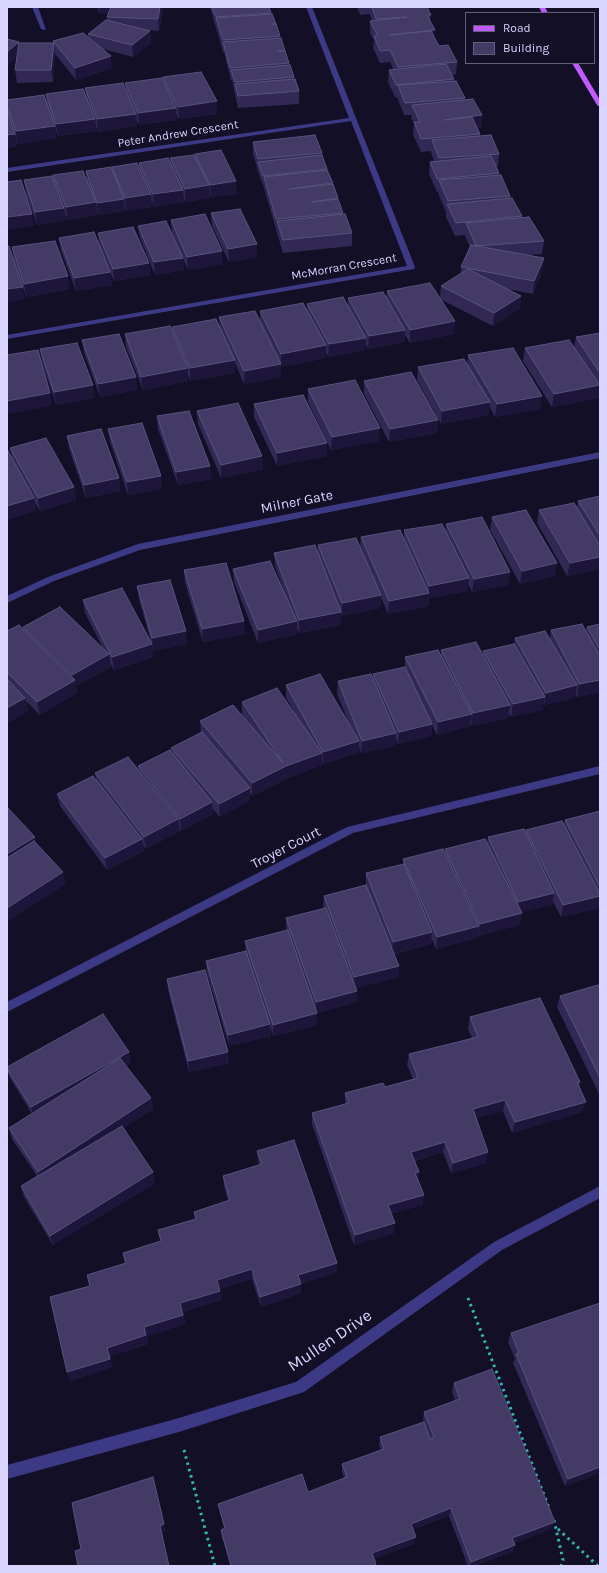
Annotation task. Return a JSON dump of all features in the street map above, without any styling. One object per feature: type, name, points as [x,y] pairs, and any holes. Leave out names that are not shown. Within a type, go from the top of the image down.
[{"type":"main road","points":[[576,64],[600,105]]},
{"type":"street","points":[[35,7],[44,29]]},
{"type":"street","name":"McMorran Crescent","points":[[7,337],[411,267],[309,7]]},
{"type":"street","name":"Peter Andrew Crescent","points":[[7,170],[353,119]]},
{"type":"street","name":"Milner Gate","points":[[7,600],[51,579],[138,547],[600,455]]},
{"type":"street","name":"Troyer Court","points":[[7,1007],[351,830],[600,770]]},
{"type":"street","name":"Mullen Drive","points":[[7,1472],[179,1425],[299,1387],[498,1246],[600,1192]]},
{"type":"path","points":[[458,1274],[557,1529],[563,1560],[561,1566]]},
{"type":"path","points":[[179,1425],[188,1468],[215,1566]]},
{"type":"path","points":[[557,1529],[598,1566]]},
{"type":"building","points":[[111,7],[160,7],[158,19],[107,17]]},
{"type":"building","points":[[269,7],[271,13],[216,17],[212,8]]},
{"type":"building","points":[[372,7],[427,7],[431,15],[427,15],[435,30],[389,35],[431,31],[439,46],[448,45],[457,62],[398,67],[390,50],[380,51],[374,36],[378,36],[370,21],[407,17],[376,19]]},
{"type":"building","points":[[272,14],[280,36],[223,40],[216,18]]},
{"type":"building","points":[[106,20],[150,31],[132,45],[88,34]]},
{"type":"building","points":[[83,33],[111,56],[75,68],[53,41]]},
{"type":"building","points":[[281,38],[289,63],[230,68],[223,42]]},
{"type":"building","points":[[7,39],[19,42],[7,52]]},
{"type":"building","points":[[19,43],[54,43],[51,70],[15,70]]},
{"type":"building","points":[[446,64],[454,79],[396,85],[389,70]]},
{"type":"building","points":[[290,65],[294,77],[235,82],[231,70]]},
{"type":"building","points":[[201,72],[217,101],[178,107],[163,77]]},
{"type":"building","points":[[162,78],[176,108],[138,113],[125,83]]},
{"type":"building","points":[[295,79],[299,91],[238,96],[235,84]]},
{"type":"building","points":[[456,81],[465,98],[405,103],[398,85]]},
{"type":"building","points":[[123,83],[136,114],[97,119],[85,88]]},
{"type":"building","points":[[83,89],[95,119],[56,124],[46,94]]},
{"type":"building","points":[[44,95],[55,126],[16,131],[7,105],[7,100]]},
{"type":"building","points":[[473,99],[482,115],[444,120],[472,117],[480,134],[421,139],[414,122],[420,122],[412,105]]},
{"type":"building","points":[[7,109],[15,134],[7,135]]},
{"type":"building","points":[[315,135],[322,153],[258,159],[253,142]]},
{"type":"building","points":[[491,135],[499,154],[439,158],[432,140]]},
{"type":"building","points":[[221,150],[236,181],[210,185],[195,154]]},
{"type":"building","points":[[194,155],[209,185],[185,189],[170,158]]},
{"type":"building","points":[[322,155],[327,169],[263,176],[258,162]]},
{"type":"building","points":[[491,156],[499,173],[437,179],[430,162]]},
{"type":"building","points":[[168,158],[183,190],[153,194],[139,163]]},
{"type":"building","points":[[137,163],[151,194],[125,198],[112,167]]},
{"type":"building","points":[[111,167],[124,199],[97,203],[86,171]]},
{"type":"building","points":[[327,170],[333,183],[289,189],[333,184],[338,198],[312,202],[338,199],[343,213],[276,219],[264,177]]},
{"type":"building","points":[[83,171],[96,202],[66,207],[53,175]]},
{"type":"building","points":[[501,175],[510,196],[448,201],[439,180]]},
{"type":"building","points":[[52,176],[64,208],[35,212],[24,180]]},
{"type":"building","points":[[21,180],[32,214],[7,217],[7,182]]},
{"type":"building","points":[[512,198],[522,216],[456,223],[447,204]]},
{"type":"building","points":[[240,209],[257,244],[228,249],[211,213]]},
{"type":"building","points":[[205,214],[222,251],[187,257],[171,220]]},
{"type":"building","points":[[345,214],[352,233],[283,240],[277,221]]},
{"type":"building","points":[[529,217],[544,241],[476,246],[466,223]]},
{"type":"building","points":[[166,221],[183,258],[154,262],[138,226]]},
{"type":"building","points":[[133,227],[149,263],[113,269],[98,233]]},
{"type":"building","points":[[94,232],[110,272],[74,278],[59,238]]},
{"type":"building","points":[[55,241],[68,276],[24,284],[12,247]]},
{"type":"building","points":[[471,245],[544,258],[534,281],[461,267]]},
{"type":"building","points":[[7,246],[9,246],[23,287],[7,289]]},
{"type":"building","points":[[468,269],[521,296],[494,313],[441,286]]},
{"type":"building","points":[[430,283],[455,321],[410,330],[387,291]]},
{"type":"building","points":[[383,292],[405,330],[369,336],[348,298]]},
{"type":"building","points":[[343,297],[366,338],[329,344],[307,304]]},
{"type":"building","points":[[303,303],[326,345],[281,354],[260,311]]},
{"type":"building","points":[[255,311],[281,364],[244,371],[219,317]]},
{"type":"building","points":[[216,319],[235,360],[190,368],[172,327]]},
{"type":"building","points":[[170,326],[188,368],[141,377],[125,334]]},
{"type":"building","points":[[600,333],[600,373],[576,337]]},
{"type":"building","points":[[119,334],[136,377],[98,384],[82,340]]},
{"type":"building","points":[[569,340],[600,385],[554,394],[525,348]]},
{"type":"building","points":[[77,343],[93,385],[54,392],[40,349]]},
{"type":"building","points":[[513,348],[542,396],[497,404],[468,355]]},
{"type":"building","points":[[38,350],[50,393],[7,401],[7,355]]},
{"type":"building","points":[[464,359],[490,402],[442,411],[418,367]]},
{"type":"building","points":[[411,372],[438,420],[390,429],[364,381]]},
{"type":"building","points":[[355,380],[380,428],[332,437],[308,389]]},
{"type":"building","points":[[303,395],[327,443],[277,453],[254,404]]},
{"type":"building","points":[[238,403],[262,456],[221,465],[197,411]]},
{"type":"building","points":[[189,411],[210,466],[176,472],[157,416]]},
{"type":"building","points":[[142,423],[161,476],[127,482],[108,429]]},
{"type":"building","points":[[101,429],[119,478],[84,485],[67,436]]},
{"type":"building","points":[[46,438],[74,487],[38,498],[10,448]]},
{"type":"building","points":[[7,449],[34,498],[7,506]]},
{"type":"building","points":[[600,496],[600,536],[578,501]]},
{"type":"building","points":[[574,503],[600,546],[600,557],[570,563],[539,510]]},
{"type":"building","points":[[526,510],[557,563],[522,571],[492,517]]},
{"type":"building","points":[[482,517],[510,572],[474,579],[446,524]]},
{"type":"building","points":[[442,524],[469,578],[429,586],[404,530]]},
{"type":"building","points":[[400,530],[429,593],[389,601],[361,537]]},
{"type":"building","points":[[356,538],[381,595],[342,603],[318,545]]},
{"type":"building","points":[[315,545],[341,612],[299,620],[274,553]]},
{"type":"building","points":[[270,561],[297,621],[258,630],[233,569]]},
{"type":"building","points":[[226,563],[244,621],[202,629],[184,570]]},
{"type":"building","points":[[170,580],[186,631],[152,638],[137,586]]},
{"type":"building","points":[[122,588],[152,644],[112,657],[83,600]]},
{"type":"building","points":[[60,607],[109,654],[72,675],[23,627]]},
{"type":"building","points":[[582,624],[600,656],[600,680],[579,684],[551,630]]},
{"type":"building","points":[[600,624],[600,650],[587,627]]},
{"type":"building","points":[[19,625],[75,680],[37,702],[7,672],[7,631]]},
{"type":"building","points":[[545,631],[577,685],[546,693],[515,638]]},
{"type":"building","points":[[476,642],[510,705],[473,713],[441,650]]},
{"type":"building","points":[[514,644],[545,697],[513,704],[483,651]]},
{"type":"building","points":[[438,650],[472,714],[438,722],[405,657]]},
{"type":"building","points":[[405,667],[432,724],[399,732],[373,674]]},
{"type":"building","points":[[320,674],[359,741],[323,752],[286,685]]},
{"type":"building","points":[[371,674],[396,733],[362,741],[338,681]]},
{"type":"building","points":[[7,679],[25,698],[7,708]]},
{"type":"building","points":[[277,688],[322,753],[286,766],[252,783],[200,721],[233,705],[283,763],[242,702]]},
{"type":"building","points":[[202,732],[250,788],[219,804],[171,748]]},
{"type":"building","points":[[170,750],[212,802],[180,819],[138,766]]},
{"type":"building","points":[[128,757],[178,819],[144,837],[95,773]]},
{"type":"building","points":[[93,776],[142,839],[105,858],[57,794]]},
{"type":"building","points":[[7,808],[35,837],[7,854]]},
{"type":"building","points":[[600,811],[600,887],[565,820]]},
{"type":"building","points":[[562,821],[600,896],[563,905],[526,830]]},
{"type":"building","points":[[524,829],[554,893],[518,902],[488,837]]},
{"type":"building","points":[[485,839],[522,913],[480,924],[445,849]]},
{"type":"building","points":[[34,841],[63,872],[7,908],[7,858]]},
{"type":"building","points":[[443,849],[479,926],[437,937],[403,859]]},
{"type":"building","points":[[404,864],[432,932],[393,942],[366,873]]},
{"type":"building","points":[[366,885],[399,966],[354,977],[324,896]]},
{"type":"building","points":[[326,908],[357,991],[316,1002],[286,918]]},
{"type":"building","points":[[288,930],[317,1013],[273,1025],[245,941]]},
{"type":"building","points":[[246,951],[270,1024],[228,1035],[206,961]]},
{"type":"building","points":[[205,970],[228,1052],[188,1061],[167,979]]},
{"type":"building","points":[[598,985],[600,990],[600,1078],[560,996]]},
{"type":"building","points":[[540,998],[580,1082],[577,1082],[586,1102],[515,1122],[505,1100],[473,1109],[488,1152],[453,1163],[445,1142],[411,1152],[419,1172],[415,1173],[424,1195],[388,1205],[395,1223],[355,1235],[312,1113],[349,1103],[345,1093],[383,1083],[385,1087],[418,1078],[409,1054],[478,1037],[470,1017]]},
{"type":"building","points":[[103,1014],[129,1052],[31,1107],[7,1067]]},
{"type":"building","points":[[120,1058],[151,1098],[38,1172],[9,1128]]},
{"type":"building","points":[[122,1126],[153,1172],[50,1236],[21,1186]]},
{"type":"building","points":[[294,1140],[337,1263],[298,1275],[301,1284],[260,1297],[252,1269],[217,1280],[220,1291],[180,1303],[183,1315],[144,1327],[146,1335],[107,1348],[110,1359],[67,1372],[50,1297],[90,1286],[87,1275],[126,1263],[123,1253],[161,1241],[158,1230],[196,1219],[194,1212],[230,1200],[223,1176],[262,1164],[257,1151]]},
{"type":"building","points":[[600,1303],[600,1467],[568,1479],[516,1354],[519,1353],[511,1333]]},
{"type":"building","points":[[492,1369],[555,1522],[512,1538],[515,1545],[471,1562],[451,1508],[411,1524],[416,1537],[372,1553],[376,1564],[372,1566],[231,1566],[221,1530],[225,1528],[218,1504],[302,1474],[308,1492],[347,1477],[342,1464],[384,1449],[380,1437],[424,1422],[430,1439],[434,1437],[424,1412],[460,1399],[454,1383]]},
{"type":"building","points":[[153,1477],[164,1524],[160,1526],[169,1566],[78,1566],[75,1551],[81,1549],[72,1503]]}]
